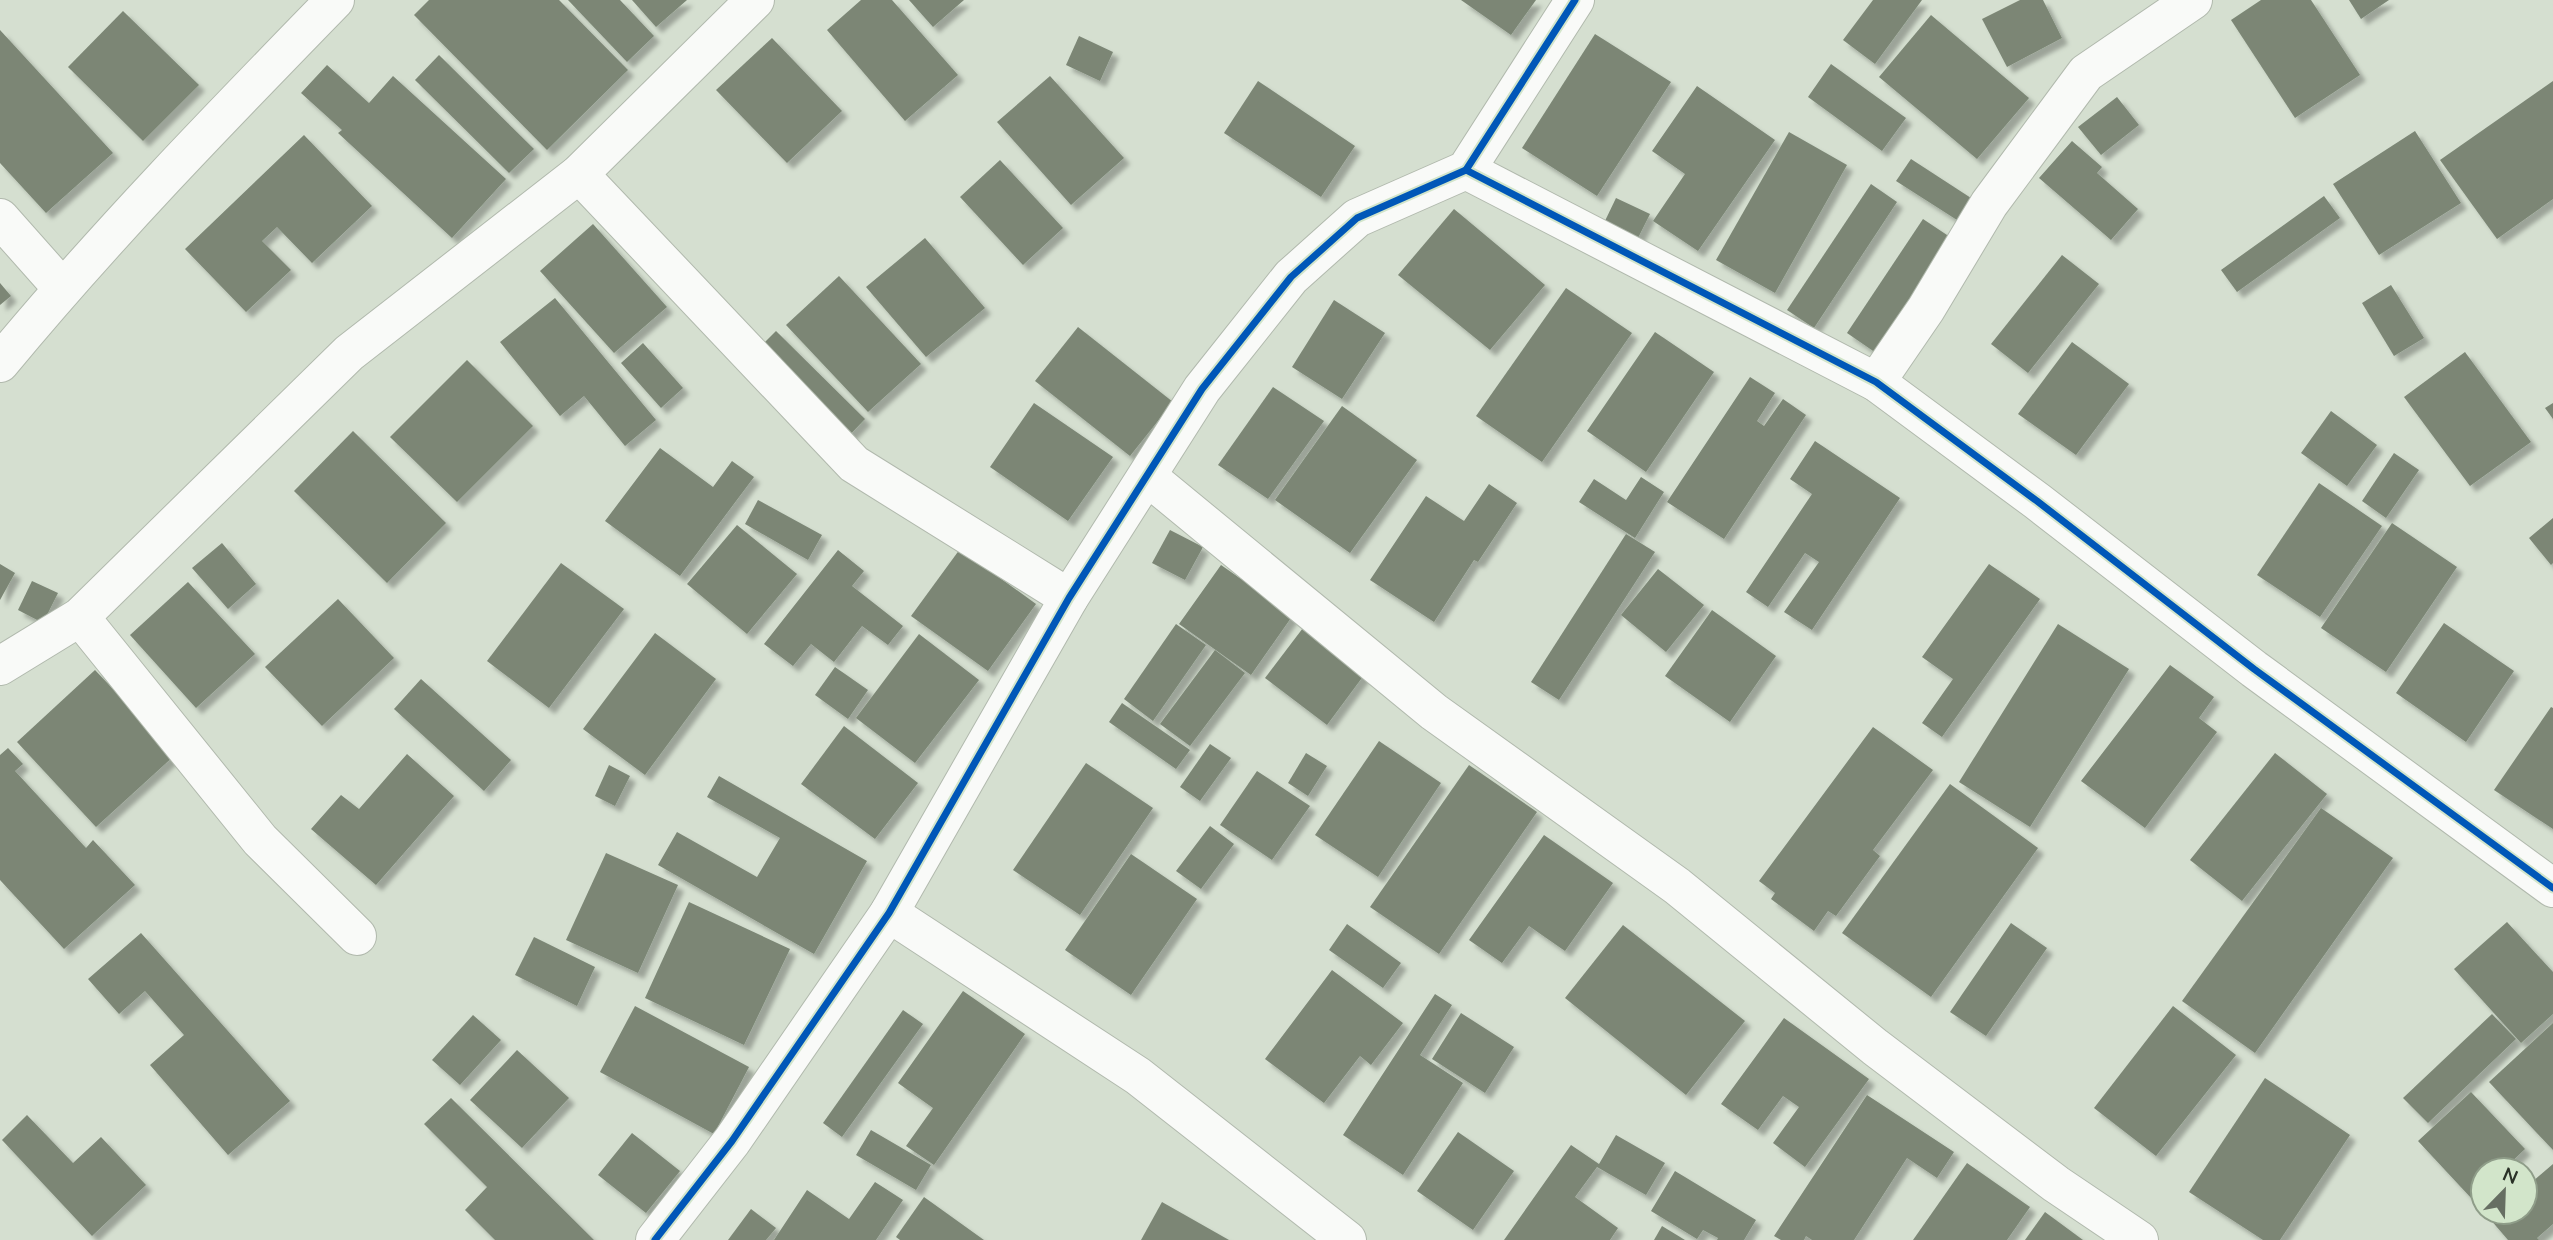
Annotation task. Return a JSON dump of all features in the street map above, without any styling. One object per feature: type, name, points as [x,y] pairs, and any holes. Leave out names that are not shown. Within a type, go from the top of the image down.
[{"type":"street","points":[[0,362],[62,288],[186,154],[335,0]]},
{"type":"street","points":[[0,666],[80,617],[349,353],[579,174],[755,0]]},
{"type":"street","points":[[655,1240],[732,1142],[889,914],[1069,598],[1202,389],[1292,277],[1357,218],[1466,170],[1575,0]]},
{"type":"street","points":[[1876,382],[1926,309],[1989,204],[2086,73],[2193,0]]},
{"type":"street","points":[[1466,170],[1876,382],[2037,501],[2254,669],[2553,888]]},
{"type":"street","points":[[579,174],[854,464],[1069,598]]},
{"type":"street","points":[[0,218],[62,288]]},
{"type":"street","points":[[1148,477],[1434,712],[1677,886],[1875,1047],[2056,1184],[2139,1240]]},
{"type":"street","points":[[80,617],[260,839],[357,936]]},
{"type":"street","points":[[889,914],[1138,1076],[1347,1240]]},
{"type":"building","points":[[429,0],[559,0],[628,70],[547,150],[414,15]]},
{"type":"building","points":[[568,0],[620,0],[654,36],[627,62]]},
{"type":"building","points":[[632,0],[687,0],[656,27]]},
{"type":"building","points":[[861,0],[892,0],[958,75],[905,121],[827,30]]},
{"type":"building","points":[[909,0],[964,0],[933,27]]},
{"type":"building","points":[[1461,0],[1536,0],[1511,35]]},
{"type":"building","points":[[1873,0],[1922,0],[1875,64],[1843,40]]},
{"type":"building","points":[[2020,0],[2043,0],[2062,38],[2007,67],[1982,19]]},
{"type":"building","points":[[2261,0],[2311,0],[2360,75],[2295,118],[2231,20]]},
{"type":"building","points":[[2349,0],[2389,0],[2361,19]]},
{"type":"building","points":[[123,11],[199,85],[143,141],[68,67]]},
{"type":"building","points":[[1931,15],[2029,98],[1977,159],[1879,77]]},
{"type":"building","points":[[0,30],[113,153],[46,213],[0,163]]},
{"type":"building","points":[[1595,34],[1671,82],[1597,196],[1522,148]]},
{"type":"building","points":[[1079,36],[1113,52],[1100,81],[1066,65]]},
{"type":"building","points":[[772,38],[842,111],[787,163],[716,90]]},
{"type":"building","points":[[439,55],[534,149],[509,173],[415,80]]},
{"type":"building","points":[[1831,64],[1906,118],[1882,151],[1808,97]]},
{"type":"building","points":[[327,65],[369,103],[393,76],[506,179],[452,238],[338,133],[342,130],[301,93]]},
{"type":"building","points":[[1050,76],[1124,158],[1071,205],[997,122]]},
{"type":"building","points":[[1258,81],[1355,146],[1321,197],[1224,133]]},
{"type":"building","points":[[2553,81],[2553,199],[2497,239],[2440,160]]},
{"type":"building","points":[[1697,86],[1775,140],[1698,251],[1653,221],[1685,174],[1652,151]]},
{"type":"building","points":[[2117,97],[2139,125],[2101,155],[2078,127]]},
{"type":"building","points":[[2415,131],[2461,203],[2379,255],[2333,184]]},
{"type":"building","points":[[1789,132],[1847,165],[1775,293],[1716,260]]},
{"type":"building","points":[[304,135],[372,206],[312,263],[277,227],[262,241],[291,270],[246,312],[185,249]]},
{"type":"building","points":[[2072,141],[2102,167],[2097,173],[2138,209],[2111,240],[2039,178]]},
{"type":"building","points":[[1911,159],[1971,198],[1957,220],[1896,181]]},
{"type":"building","points":[[1000,160],[1063,228],[1023,265],[960,197]]},
{"type":"building","points":[[1871,184],[1897,202],[1814,328],[1787,310]]},
{"type":"building","points":[[2324,196],[2340,218],[2237,292],[2221,270]]},
{"type":"building","points":[[1616,198],[1650,214],[1637,240],[1604,223]]},
{"type":"building","points":[[1454,209],[1545,285],[1490,350],[1398,275]]},
{"type":"building","points":[[1923,219],[1956,241],[1879,355],[1847,333]]},
{"type":"building","points":[[593,224],[667,307],[614,353],[540,271]]},
{"type":"building","points":[[925,238],[985,308],[926,357],[866,287]]},
{"type":"building","points":[[2062,255],[2099,284],[2028,373],[1991,344]]},
{"type":"building","points":[[839,276],[921,364],[868,412],[786,325]]},
{"type":"building","points":[[0,283],[11,296],[0,305]]},
{"type":"building","points":[[2391,285],[2424,338],[2394,356],[2362,303]]},
{"type":"building","points":[[1566,288],[1632,333],[1542,462],[1476,416]]},
{"type":"building","points":[[555,298],[656,420],[625,446],[584,396],[560,416],[500,342]]},
{"type":"building","points":[[1334,300],[1385,333],[1342,399],[1292,367]]},
{"type":"building","points":[[1078,327],[1173,402],[1130,456],[1035,381]]},
{"type":"building","points":[[776,331],[865,419],[844,441],[754,353]]},
{"type":"building","points":[[1655,332],[1714,372],[1646,472],[1587,431]]},
{"type":"building","points":[[2072,342],[2129,384],[2076,455],[2018,414]]},
{"type":"building","points":[[643,343],[683,388],[661,408],[621,363]]},
{"type":"building","points":[[2465,352],[2531,442],[2470,486],[2404,397]]},
{"type":"building","points":[[467,360],[533,426],[457,502],[390,437]]},
{"type":"building","points":[[1750,377],[1775,393],[1757,421],[1764,426],[1783,399],[1806,415],[1724,539],[1667,502]]},
{"type":"building","points":[[1273,387],[1324,421],[1268,499],[1218,465]]},
{"type":"building","points":[[1034,403],[1113,457],[1068,521],[990,467]]},
{"type":"building","points":[[2553,403],[2553,419],[2545,408]]},
{"type":"building","points":[[1342,406],[1417,460],[1350,553],[1275,500]]},
{"type":"building","points":[[2331,411],[2377,445],[2347,486],[2301,453]]},
{"type":"building","points":[[353,431],[446,523],[387,583],[294,491]]},
{"type":"building","points":[[1815,441],[1900,498],[1812,630],[1784,612],[1819,562],[1805,553],[1768,607],[1746,592],[1812,494],[1790,479]]},
{"type":"building","points":[[660,448],[713,487],[732,461],[754,477],[680,576],[605,521]]},
{"type":"building","points":[[2394,453],[2419,470],[2386,518],[2362,501]]},
{"type":"building","points":[[1641,477],[1664,492],[1635,538],[1579,502],[1594,479],[1626,500]]},
{"type":"building","points":[[2319,483],[2382,526],[2320,617],[2257,575]]},
{"type":"building","points":[[1489,484],[1517,503],[1478,562],[1474,560],[1434,622],[1370,580],[1426,496],[1464,521]]},
{"type":"building","points":[[758,500],[822,535],[808,560],[745,524]]},
{"type":"building","points":[[2553,518],[2553,563],[2551,565],[2529,538]]},
{"type":"building","points":[[2392,523],[2457,567],[2386,672],[2321,628]]},
{"type":"building","points":[[737,525],[797,574],[747,634],[687,584]]},
{"type":"building","points":[[1170,530],[1203,547],[1185,580],[1152,563]]},
{"type":"building","points":[[1626,534],[1655,552],[1559,700],[1531,682]]},
{"type":"building","points":[[222,543],[256,584],[228,609],[192,568]]},
{"type":"building","points":[[960,549],[1036,604],[988,671],[911,616]]},
{"type":"building","points":[[838,550],[864,571],[852,586],[903,626],[888,645],[862,626],[834,662],[811,644],[793,666],[764,644]]},
{"type":"building","points":[[561,563],[624,609],[549,708],[487,661]]},
{"type":"building","points":[[0,564],[15,573],[0,600]]},
{"type":"building","points":[[1989,564],[2040,599],[1942,737],[1922,723],[1953,679],[1922,657]]},
{"type":"building","points":[[1221,565],[1241,579],[1243,576],[1293,615],[1251,675],[1179,624]]},
{"type":"building","points":[[1658,569],[1704,605],[1666,652],[1621,615]]},
{"type":"building","points":[[32,581],[58,593],[43,623],[18,610]]},
{"type":"building","points":[[188,582],[255,654],[196,708],[130,635]]},
{"type":"building","points":[[338,599],[394,658],[322,726],[265,667]]},
{"type":"building","points":[[1712,610],[1776,656],[1730,722],[1665,676]]},
{"type":"building","points":[[2444,623],[2514,671],[2466,742],[2396,693]]},
{"type":"building","points":[[1176,624],[1206,645],[1153,721],[1124,699]]},
{"type":"building","points":[[1306,624],[1367,671],[1327,725],[1265,678]]},
{"type":"building","points":[[2058,624],[2129,669],[2030,827],[1959,782]]},
{"type":"building","points":[[655,633],[716,679],[645,775],[583,729]]},
{"type":"building","points":[[919,634],[979,680],[915,763],[856,718]]},
{"type":"building","points":[[1215,650],[1245,673],[1190,746],[1160,724]]},
{"type":"building","points":[[2170,665],[2214,697],[2199,718],[2217,732],[2145,828],[2081,781]]},
{"type":"building","points":[[835,667],[868,690],[848,719],[815,695]]},
{"type":"building","points":[[95,670],[175,755],[96,827],[17,742]]},
{"type":"building","points":[[421,679],[511,760],[484,791],[394,709]]},
{"type":"building","points":[[1122,703],[1190,750],[1176,769],[1109,722]]},
{"type":"building","points":[[2551,707],[2553,708],[2553,829],[2494,790]]},
{"type":"building","points":[[844,726],[918,783],[875,839],[801,784]]},
{"type":"building","points":[[1873,727],[1933,770],[1873,850],[1880,856],[1836,916],[1828,911],[1814,931],[1771,899],[1775,893],[1759,881]]},
{"type":"building","points":[[1379,741],[1441,783],[1378,877],[1315,835]]},
{"type":"building","points":[[1210,744],[1231,758],[1200,801],[1180,787]]},
{"type":"building","points":[[8,748],[23,764],[15,771],[86,848],[93,840],[135,885],[64,949],[0,880],[0,755]]},
{"type":"building","points":[[1306,753],[1327,766],[1308,796],[1288,783]]},
{"type":"building","points":[[2275,753],[2327,794],[2242,901],[2190,860]]},
{"type":"building","points":[[407,754],[454,796],[376,885],[311,829],[341,795],[359,809]]},
{"type":"building","points":[[1086,763],[1153,808],[1080,915],[1013,870]]},
{"type":"building","points":[[609,765],[630,776],[615,806],[595,796]]},
{"type":"building","points":[[1469,765],[1537,812],[1439,954],[1370,907]]},
{"type":"building","points":[[1257,771],[1310,806],[1272,860],[1220,825]]},
{"type":"building","points":[[719,776],[867,861],[814,954],[658,865],[677,832],[757,877],[780,838],[707,797]]},
{"type":"building","points":[[1950,784],[2038,848],[1931,997],[1842,933]]},
{"type":"building","points":[[2321,808],[2393,858],[2255,1053],[2182,1001]]},
{"type":"building","points":[[1210,826],[1234,844],[1201,889],[1176,871]]},
{"type":"building","points":[[1544,835],[1613,883],[1565,951],[1529,926],[1502,963],[1469,940]]},
{"type":"building","points":[[606,853],[678,885],[638,973],[566,940]]},
{"type":"building","points":[[1131,854],[1197,899],[1131,995],[1065,950]]},
{"type":"building","points":[[689,902],[790,949],[744,1045],[645,998]]},
{"type":"building","points":[[2507,922],[2553,972],[2553,1014],[2521,1043],[2454,969]]},
{"type":"building","points":[[2011,923],[2047,948],[1986,1036],[1950,1012]]},
{"type":"building","points":[[1347,924],[1401,963],[1383,988],[1329,950]]},
{"type":"building","points":[[1623,925],[1745,1021],[1686,1095],[1565,998]]},
{"type":"building","points":[[141,933],[290,1101],[228,1155],[150,1065],[184,1035],[145,991],[119,1014],[88,979]]},
{"type":"building","points":[[534,937],[595,967],[577,1006],[515,975]]},
{"type":"building","points":[[1332,970],[1403,1023],[1371,1065],[1360,1056],[1324,1103],[1265,1059]]},
{"type":"building","points":[[963,991],[1025,1034],[934,1165],[906,1146],[933,1108],[898,1083]]},
{"type":"building","points":[[1435,994],[1452,1005],[1420,1055],[1463,1083],[1403,1175],[1343,1135]]},
{"type":"building","points":[[635,1006],[749,1067],[714,1134],[600,1072]]},
{"type":"building","points":[[2173,1006],[2236,1055],[2156,1156],[2094,1108]]},
{"type":"building","points":[[903,1010],[923,1024],[842,1137],[823,1123]]},
{"type":"building","points":[[1461,1013],[1514,1047],[1485,1093],[1432,1059]]},
{"type":"building","points":[[2492,1014],[2516,1039],[2428,1123],[2403,1098]]},
{"type":"building","points":[[473,1015],[501,1040],[460,1085],[432,1060]]},
{"type":"building","points":[[1784,1018],[1869,1079],[1805,1167],[1773,1143],[1799,1107],[1783,1096],[1758,1130],[1721,1104]]},
{"type":"building","points":[[2553,1023],[2553,1150],[2489,1082]]},
{"type":"building","points":[[517,1050],[569,1098],[522,1148],[470,1100]]},
{"type":"building","points":[[2265,1078],[2350,1135],[2280,1240],[2263,1240],[2189,1192]]},
{"type":"building","points":[[2471,1092],[2525,1149],[2518,1156],[2469,1156],[2469,1196],[2418,1141]]},
{"type":"building","points":[[1867,1095],[1954,1152],[1937,1178],[1907,1158],[1854,1240],[1812,1240],[1806,1236],[1804,1240],[1781,1240],[1774,1236]]},
{"type":"building","points":[[451,1098],[594,1240],[495,1240],[465,1210],[487,1187],[424,1124]]},
{"type":"building","points":[[27,1115],[73,1163],[101,1137],[146,1185],[92,1236],[2,1140]]},
{"type":"building","points":[[871,1130],[931,1165],[916,1190],[856,1155]]},
{"type":"building","points":[[1458,1132],[1514,1171],[1473,1230],[1417,1191]]},
{"type":"building","points":[[632,1133],[680,1171],[646,1213],[598,1175]]},
{"type":"building","points":[[1616,1135],[1665,1163],[1646,1195],[1597,1167],[1575,1197],[1618,1228],[1610,1240],[1504,1240],[1571,1145],[1599,1164]]},
{"type":"building","points":[[1967,1163],[2030,1207],[2007,1240],[1913,1240]]},
{"type":"building","points":[[2553,1164],[2553,1224],[2537,1238],[2539,1240],[2508,1240],[2496,1226],[2539,1226],[2539,1176]]},
{"type":"building","points":[[1675,1171],[1756,1220],[1744,1240],[1717,1240],[1718,1238],[1703,1230],[1697,1239],[1651,1211]]},
{"type":"building","points":[[875,1182],[903,1200],[876,1240],[774,1240],[807,1190],[849,1219]]},
{"type":"building","points":[[924,1197],[984,1240],[900,1240],[896,1237]]},
{"type":"building","points":[[1162,1202],[1229,1240],[1141,1240]]},
{"type":"building","points":[[751,1209],[776,1228],[766,1240],[728,1240]]},
{"type":"building","points":[[2045,1212],[2083,1240],[2025,1240]]},
{"type":"building","points":[[1662,1226],[1685,1240],[1654,1240]]},
{"type":"cycle path","points":[[655,1240],[732,1141],[889,913],[1069,598],[1202,389],[1291,277],[1357,218],[1466,170],[1575,0]]},
{"type":"cycle path","points":[[1466,170],[1876,382],[2037,501],[2254,669],[2553,888]]}]
